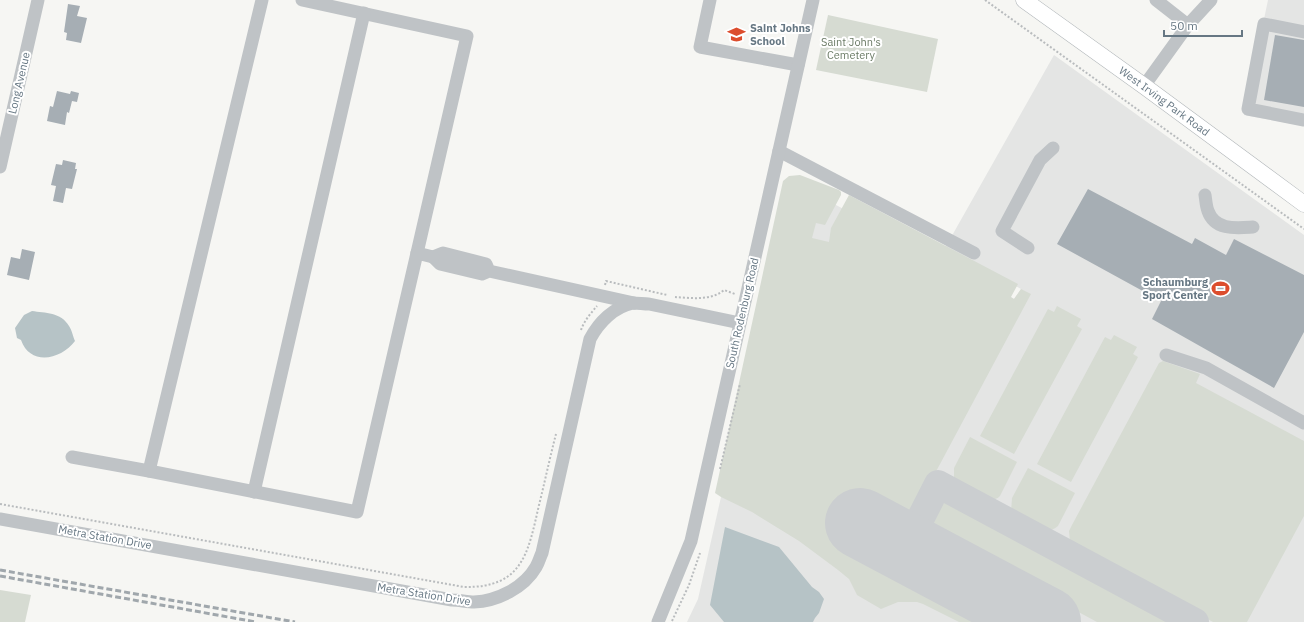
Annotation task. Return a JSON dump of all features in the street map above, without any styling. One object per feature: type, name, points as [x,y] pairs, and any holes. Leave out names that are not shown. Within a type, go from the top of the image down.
[{"type":"main road","name":"West Irving Park Road","points":[[1024,0],[1304,204]]},
{"type":"street","name":"Long Avenue","points":[[0,167],[38,0]]},
{"type":"street","points":[[149,471],[262,0]]},
{"type":"street","points":[[72,457],[357,512],[467,36],[302,0]]},
{"type":"street","points":[[710,0],[700,47],[798,65]]},
{"type":"street","name":"South Rodenburg Road","points":[[658,622],[691,540],[813,0]]},
{"type":"street","points":[[1156,0],[1188,25]]},
{"type":"street","points":[[1144,86],[1188,25],[1211,0]]},
{"type":"street","points":[[254,492],[364,13]]},
{"type":"street","points":[[1304,32],[1264,24],[1248,109],[1304,120]]},
{"type":"street","points":[[1028,248],[1002,231],[1040,160],[1053,148]]},
{"type":"street","points":[[779,151],[974,253]]},
{"type":"street","points":[[1205,196],[1208,212],[1218,223],[1232,229],[1253,227]]},
{"type":"street","points":[[417,253],[433,257],[442,253],[486,264],[489,270],[634,303]]},
{"type":"street","name":"Metra Station Drive","points":[[0,519],[452,600],[473,602],[484,601],[501,596],[513,590],[526,580],[536,567],[542,552],[590,339],[596,328],[607,317],[620,308],[634,303],[649,304],[740,323]]},
{"type":"street","points":[[1166,355],[1206,368],[1304,423]]},
{"type":"path","points":[[985,0],[1304,230]]},
{"type":"path","points":[[605,286],[606,281],[668,295]]},
{"type":"path","points":[[675,297],[705,297],[716,295],[724,290],[729,292]]},
{"type":"shaded area","points":[[1268,0],[1304,0],[1304,126],[1244,115]]},
{"type":"shaded area","points":[[1054,55],[1304,235],[1304,622],[687,622],[698,599],[721,497],[800,186],[1014,299],[1021,289],[945,248]]},
{"type":"shaded area","points":[[32,311],[52,314],[62,318],[66,321],[70,328],[75,341],[62,353],[54,356],[38,357],[31,354],[25,348],[21,340],[17,338],[15,328],[24,315]]},
{"type":"shaded area","points":[[725,527],[779,547],[812,587],[819,592],[824,599],[819,613],[813,622],[724,622],[710,605]]},
{"type":"green space","name":"Saint John's Cemetery","points":[[828,15],[938,39],[927,92],[816,70]]},
{"type":"green space","points":[[800,175],[841,192],[841,195],[825,225],[816,223],[812,238],[829,242],[831,228],[849,195],[1018,284],[1011,297],[1014,299],[1021,289],[1031,294],[909,522],[868,500],[845,542],[995,622],[959,622],[917,602],[898,602],[881,609],[857,595],[849,579],[799,541],[752,512],[715,493],[783,181],[789,176]]},
{"type":"green space","points":[[1057,306],[1081,319],[1077,326],[1082,329],[1014,454],[980,436],[1048,309],[1054,312]]},
{"type":"green space","points":[[1114,335],[1137,347],[1133,354],[1138,357],[1071,482],[1037,464],[1105,337],[1111,340]]},
{"type":"green space","points":[[1163,361],[1200,374],[1196,383],[1304,441],[1304,516],[1247,622],[1213,622],[1078,549],[1070,542],[1069,531],[1072,525],[1159,363]]},
{"type":"green space","points":[[970,437],[1017,462],[1000,496],[995,499],[986,499],[954,481],[954,468]]},
{"type":"green space","points":[[1028,468],[1075,493],[1058,526],[1053,529],[1044,530],[1011,512],[1012,498]]},
{"type":"green space","points":[[949,501],[1176,622],[1097,622],[938,536],[933,520],[934,515],[939,506]]},
{"type":"green space","points":[[0,590],[31,595],[25,622],[0,622]]},
{"type":"building","points":[[68,4],[80,6],[77,16],[87,18],[81,43],[66,40],[67,33],[64,32]]},
{"type":"building","points":[[1275,35],[1304,40],[1304,107],[1264,100]]},
{"type":"building","points":[[57,91],[70,94],[71,91],[79,93],[77,102],[72,101],[69,113],[67,112],[65,125],[47,121],[50,106],[53,107]]},
{"type":"building","points":[[63,160],[76,163],[75,169],[77,169],[72,189],[66,188],[63,203],[53,201],[56,186],[51,185],[56,164],[62,165]]},
{"type":"building","name":"Schaumburg Sport Center","points":[[1088,189],[1192,244],[1195,238],[1226,255],[1234,239],[1304,275],[1304,332],[1274,388],[1152,319],[1161,301],[1057,244]]},
{"type":"building","points":[[22,249],[35,252],[29,280],[7,275],[11,257],[20,259]]},
{"type":"taxiway","points":[[906,547],[938,484],[1195,622]]},
{"type":"runway","points":[[860,523],[1046,622]]},
{"type":"railway","points":[[0,570],[295,622]]},
{"type":"railway","points":[[0,576],[256,622]]},
{"type":"place","name":"Saint Johns School","points":[[737,34]]},
{"type":"place","name":"Schaumburg Sport Center","points":[[1221,288]]}]
